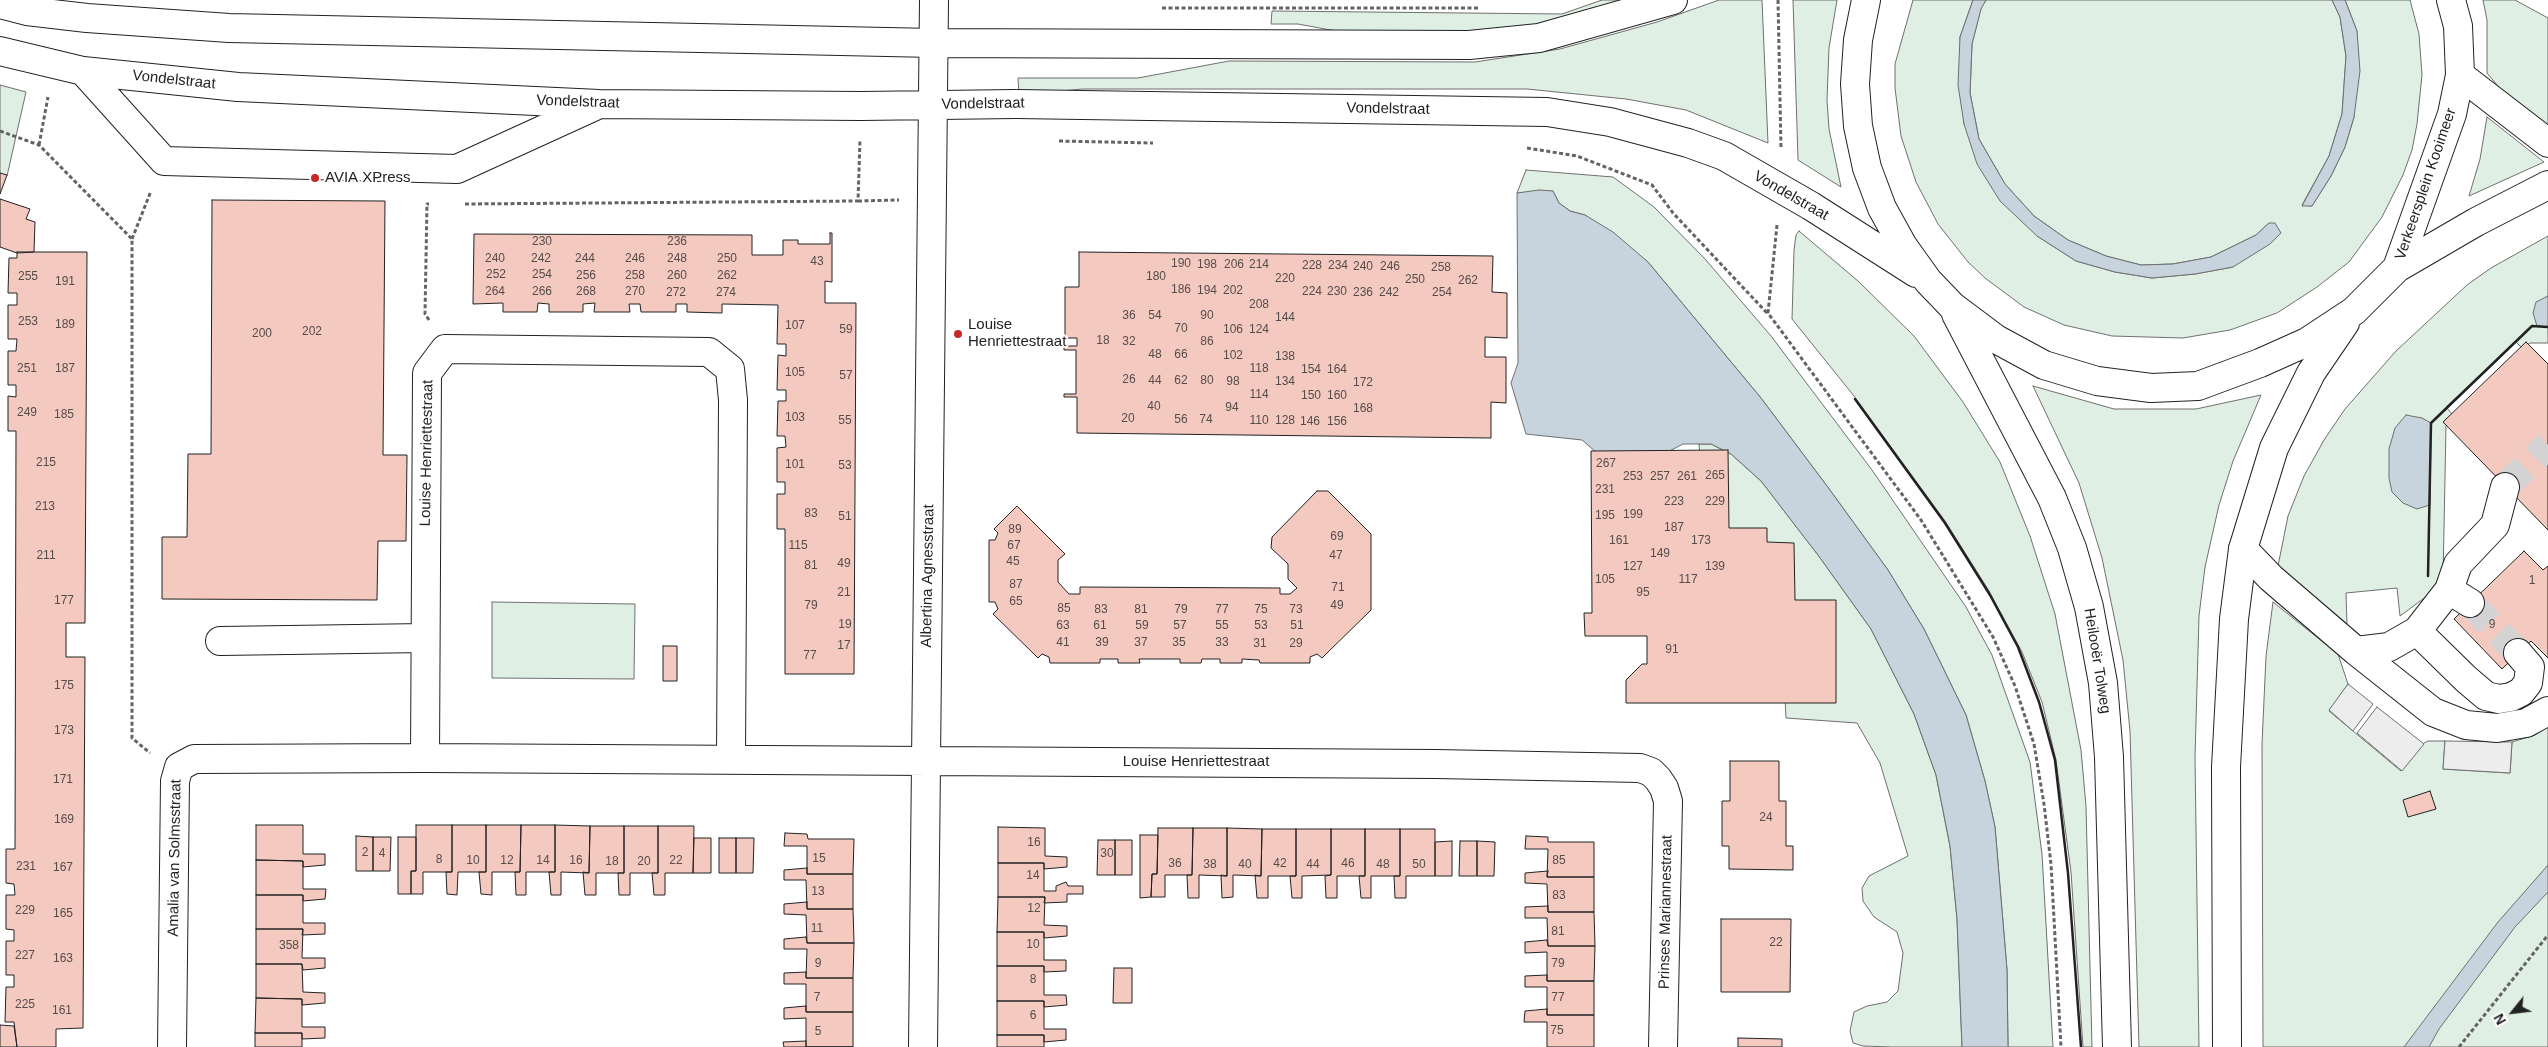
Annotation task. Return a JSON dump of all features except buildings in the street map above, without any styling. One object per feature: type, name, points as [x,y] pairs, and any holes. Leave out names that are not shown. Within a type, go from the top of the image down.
[{"type":"main road","name":"Albertina Agnesstraat","points":[[924,1047],[934,0]]},
{"type":"main road","points":[[0,4],[27,10],[87,18],[229,28],[934,43],[1469,45],[1540,38],[1673,0]]},
{"type":"main road","name":"Verkeersplein Kooimeer","points":[[1866,0],[1858,40],[1855,84],[1858,126],[1867,168],[1882,208],[1903,246],[1928,281],[1952,306],[1996,340],[2044,365],[2097,381],[2151,388],[2198,386],[2260,363],[2307,342],[2354,311],[2397,268],[2452,114],[2460,75],[2458,26],[2451,0]]},
{"type":"main road","name":"Vondelstraat","points":[[0,51],[83,71],[238,87],[599,104],[861,106],[1016,104],[1547,112],[1610,122],[1688,143],[1724,156],[1778,187],[1928,281]]},
{"type":"main road","points":[[83,71],[164,161],[457,169],[599,104]]},
{"type":"main road","points":[[2460,75],[2548,142]]},
{"type":"main road","points":[[2397,268],[2476,222],[2548,184]]},
{"type":"main road","name":"Heilooër Tolweg","points":[[1952,306],[2029,449],[2052,498],[2072,548],[2089,607],[2103,683],[2109,757],[2117,1047]]},
{"type":"main road","points":[[2227,1047],[2226,767],[2233,628],[2243,548],[2274,448],[2311,373],[2354,311]]},
{"type":"main road","points":[[446,349],[710,352],[730,369],[733,400],[731,759]]},
{"type":"main road","name":"Louise Henriettestraat","points":[[446,349],[427,373],[425,758],[1417,763],[1640,768],[1651,772],[1658,779]]},
{"type":"main road","points":[[2356,651],[2388,647],[2417,631],[2459,596],[2458,564],[2495,525],[2505,487]]},
{"type":"main road","points":[[2243,548],[2271,578],[2356,651],[2433,712],[2466,725],[2497,728],[2526,723],[2548,711]]},
{"type":"main road","points":[[2417,631],[2486,696],[2499,699],[2521,692],[2528,682],[2530,667],[2518,653]]},
{"type":"main road","points":[[220,641],[426,638]]},
{"type":"main road","name":"Amalia van Solmsstraat","points":[[172,1047],[176,773],[179,767],[194,759],[425,758]]},
{"type":"main road","name":"Prinses Mariannestraat","points":[[1658,779],[1664,788],[1668,801],[1663,1047]]},
{"type":"path","points":[[1768,313],[1781,151],[1778,0]]},
{"type":"path","points":[[39,145],[53,64]]},
{"type":"path","points":[[456,204],[858,201],[861,106]]},
{"type":"path","points":[[0,131],[39,145],[132,239]]},
{"type":"path","points":[[1051,139],[1069,143],[1157,143]]},
{"type":"path","points":[[1518,147],[1577,156],[1652,185],[1673,213],[1768,313],[1921,520],[1993,637],[2015,686],[2034,744],[2044,804],[2051,864],[2061,1047]]},
{"type":"path","points":[[164,161],[132,239],[132,738],[176,773]]},
{"type":"path","points":[[437,204],[427,204],[425,314],[446,349]]},
{"type":"path","points":[[2460,1047],[2548,935]]},
{"type":"green space","points":[[1602,0],[1634,0],[1551,28],[1385,40],[1298,24],[1271,24],[1272,11],[1562,14]]},
{"type":"green space","points":[[1719,0],[1762,0],[1768,143],[1686,110],[1626,99],[1527,89],[1082,89],[1019,95],[1018,78],[1138,78],[1229,61],[1475,62],[1560,49],[1657,22]]},
{"type":"green space","points":[[1793,0],[1837,0],[1829,48],[1827,100],[1829,129],[1841,187],[1798,160]]},
{"type":"green space","points":[[1913,0],[1973,0],[1960,37],[1964,124],[2037,236],[2076,261],[2115,272],[2152,278],[2195,274],[2233,267],[2269,223],[2256,235],[2211,257],[2173,264],[2141,265],[2106,256],[2068,240],[2034,216],[2005,184],[1979,139],[1970,93],[1972,44],[1981,8],[1986,0],[2332,0],[2340,17],[2346,56],[2342,114],[2329,156],[2302,205],[2312,206],[2331,176],[2345,147],[2354,117],[2357,31],[2345,0],[2410,0],[2419,34],[2422,75],[2417,124],[2412,150],[2403,175],[2382,217],[2349,262],[2317,287],[2277,313],[2230,330],[2183,338],[2112,336],[2064,325],[2024,307],[1985,278],[1968,262],[1938,224],[1916,182],[1901,136],[1895,88],[1895,64]]},
{"type":"green space","points":[[2483,0],[2515,0],[2548,18],[2548,129],[2509,99],[2487,73],[2487,20]]},
{"type":"green space","points":[[0,85],[26,92],[7,176],[0,174]]},
{"type":"green space","points":[[2487,117],[2544,162],[2469,196],[2480,159]]},
{"type":"green space","points":[[1526,170],[1613,177],[1654,207],[1705,259],[1771,336],[1872,470],[1966,607],[1992,655],[2030,762],[2042,854],[2053,1047],[2008,1047],[2007,970],[1995,827],[1985,781],[1966,715],[1924,629],[1888,570],[1761,398],[1648,262],[1585,215],[1570,211],[1559,203],[1553,191],[1517,193]]},
{"type":"green space","points":[[1799,231],[1858,281],[1914,336],[1963,402],[2000,462],[2030,536],[2055,614],[2081,750],[2086,806],[2092,1047],[2083,1047],[2071,872],[2056,760],[2042,702],[2022,652],[1989,591],[1945,521],[1854,396],[1792,319],[1794,250],[1796,235]]},
{"type":"green space","points":[[2548,236],[2548,343],[2530,343],[2522,348],[2516,342],[2446,407],[2453,415],[2446,426],[2443,579],[2427,596],[2400,616],[2397,588],[2346,593],[2347,624],[2278,566],[2288,516],[2304,476],[2324,440],[2345,409],[2396,351],[2467,285],[2491,268]]},
{"type":"green space","points":[[2033,386],[2114,409],[2196,409],[2261,395],[2233,461],[2219,505],[2205,567],[2199,616],[2195,757],[2199,1047],[2139,1047],[2130,731],[2123,660],[2102,558],[2079,483]]},
{"type":"green space","points":[[1699,444],[1711,444],[1731,454],[1761,481],[1818,555],[1871,629],[1914,714],[1936,775],[1950,846],[1957,919],[1962,1047],[1863,1046],[1853,1043],[1850,1031],[1854,1012],[1867,1006],[1887,1002],[1898,991],[1903,953],[1897,932],[1874,917],[1863,901],[1862,888],[1869,876],[1908,856],[1880,763],[1857,723],[1786,718],[1783,658],[1706,524]]},
{"type":"green space","points":[[492,602],[635,604],[634,679],[492,678]]},
{"type":"green space","points":[[2273,602],[2338,654],[2348,684],[2329,711],[2401,771],[2424,743],[2428,741],[2445,741],[2443,769],[2510,773],[2512,742],[2535,735],[2548,726],[2548,1047],[2263,1047],[2262,744],[2266,656]]},
{"type":"shaded area","points":[[1973,0],[1986,0],[1981,9],[1972,44],[1970,93],[1979,139],[2005,184],[2034,216],[2068,240],[2106,256],[2141,265],[2173,264],[2211,257],[2256,235],[2269,223],[2275,223],[2281,233],[2270,244],[2233,267],[2195,274],[2152,278],[2115,272],[2076,261],[2037,236],[2000,201],[1977,164],[1964,124],[1958,85],[1960,37]]},
{"type":"shaded area","points":[[2332,0],[2345,0],[2357,31],[2360,71],[2354,117],[2345,147],[2331,176],[2312,206],[2302,206],[2329,156],[2342,114],[2346,56],[2340,17]]},
{"type":"shaded area","points":[[1539,190],[1553,191],[1559,203],[1570,211],[1585,215],[1613,232],[1648,262],[1761,398],[1888,570],[1924,629],[1966,715],[1985,781],[1995,827],[2007,970],[2008,1047],[1962,1047],[1957,919],[1950,846],[1936,775],[1914,714],[1871,629],[1818,555],[1761,481],[1731,454],[1711,444],[1683,444],[1629,472],[1605,460],[1582,440],[1526,434],[1511,383],[1518,363],[1517,193]]},
{"type":"shaded area","points":[[2548,296],[2548,327],[2537,326],[2533,313],[2536,302]]},
{"type":"shaded area","points":[[2406,415],[2422,418],[2431,423],[2430,505],[2417,509],[2403,503],[2392,492],[2389,478],[2389,449],[2395,428]]},
{"type":"shaded area","points":[[2348,684],[2373,704],[2353,731],[2329,710]]},
{"type":"shaded area","points":[[2377,707],[2424,744],[2402,771],[2357,733]]},
{"type":"shaded area","points":[[2445,741],[2512,742],[2510,773],[2443,769]]},
{"type":"shaded area","points":[[2548,865],[2548,892],[2515,927],[2439,1029],[2429,1047],[2404,1047],[2498,922]]},
{"type":"tunnel","points":[[2505,487],[2548,445]]},
{"type":"tunnel","points":[[2470,603],[2518,653]]},
{"type":"wall","points":[[2428,576],[2431,423],[2532,326],[2548,327]]},
{"type":"wall","points":[[1855,399],[1945,523],[1990,595],[2018,647],[2039,702],[2055,760],[2068,873],[2081,1047]]},
{"type":"place","name":"AVIA XPress","points":[[315,178]]},
{"type":"place","name":"Louise Henriettestraat","points":[[958,334]]}]
